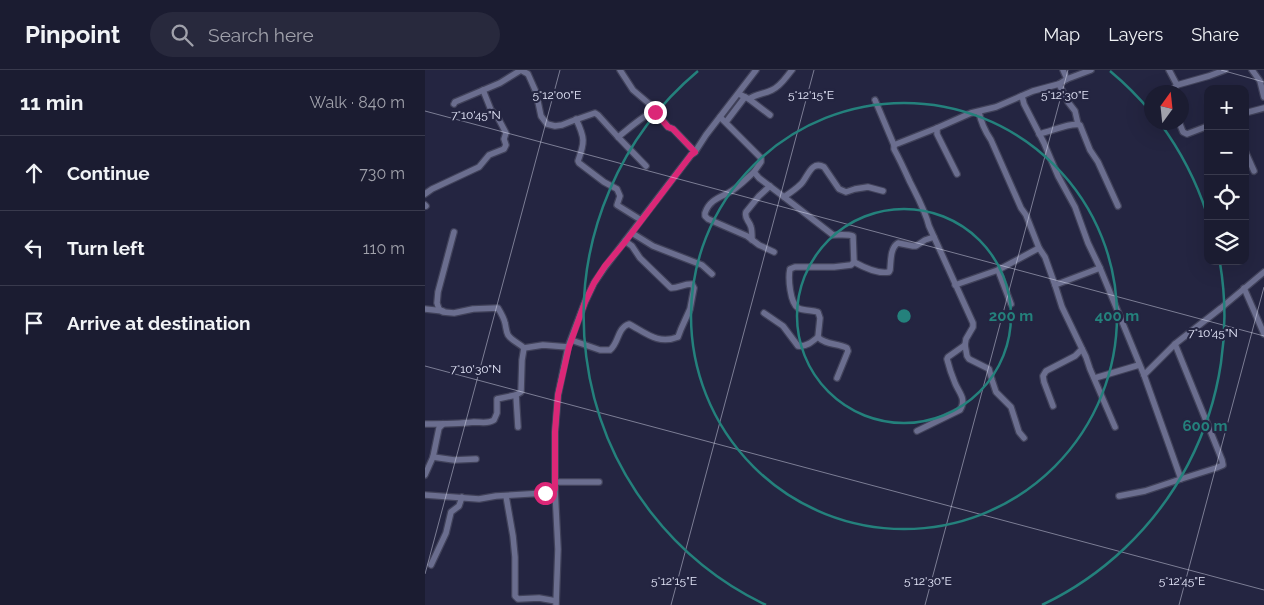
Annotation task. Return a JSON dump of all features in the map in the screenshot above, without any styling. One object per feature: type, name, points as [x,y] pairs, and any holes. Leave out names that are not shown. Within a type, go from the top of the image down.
[{"type":"street","points":[[620,70],[633,90],[653,107],[668,127],[673,129],[695,152]]},
{"type":"street","points":[[506,496],[515,557],[515,596],[518,599],[539,598],[556,603],[555,432],[558,395],[571,340],[594,283],[605,266],[695,152],[756,70]]},
{"type":"street","points":[[726,122],[747,98],[773,90],[780,85],[792,70]]},
{"type":"street","points":[[1063,70],[1067,79]]},
{"type":"street","points":[[894,145],[971,114],[997,108],[1033,91],[1059,84],[1091,70]]},
{"type":"street","points":[[1169,70],[1177,85],[1225,70]]},
{"type":"street","points":[[1252,70],[1260,81],[1264,96]]},
{"type":"street","points":[[454,104],[478,91],[505,80],[518,71],[523,71],[529,74],[536,92],[541,116],[545,122],[555,126],[562,125],[594,113],[646,166]]},
{"type":"street","points":[[1059,84],[1075,111],[1078,124],[1118,206]]},
{"type":"street","points":[[425,194],[479,167],[489,155],[504,149],[505,133],[497,116],[491,110],[483,90]]},
{"type":"street","points":[[739,94],[770,115]]},
{"type":"street","points":[[1022,96],[1058,176],[1075,207],[1088,243],[1144,374],[1181,479]]},
{"type":"street","points":[[875,100],[894,149],[919,198],[934,237],[973,323],[973,327],[966,339],[967,356],[969,360],[989,370],[996,392],[1011,407],[1019,432],[1024,438]]},
{"type":"street","points":[[1249,112],[1264,108]]},
{"type":"street","points":[[618,137],[647,114],[655,112]]},
{"type":"street","points":[[979,112],[984,129],[991,140],[1021,208],[1026,215],[1039,248],[1045,257],[1062,307],[1086,357],[1115,427]]},
{"type":"street","points":[[720,117],[761,158],[761,162],[753,172],[728,193],[721,195],[711,203],[705,216],[747,236],[759,245],[774,252]]},
{"type":"street","points":[[576,119],[584,142],[579,163],[604,182],[617,189],[620,196],[617,205],[641,220]]},
{"type":"street","points":[[1039,134],[1078,124]]},
{"type":"street","points":[[937,128],[937,134],[957,174]]},
{"type":"street","points":[[1182,130],[1187,134],[1204,128]]},
{"type":"street","points":[[1249,160],[1254,172]]},
{"type":"street","points":[[785,197],[803,182],[811,169],[818,165],[824,167],[843,192],[868,188],[883,191]]},
{"type":"street","points":[[753,172],[833,234],[842,236],[849,234],[853,236],[854,262]]},
{"type":"street","points":[[752,240],[752,228],[745,218],[746,212],[770,186]]},
{"type":"street","points":[[443,312],[439,309],[437,303],[438,292],[454,232]]},
{"type":"street","points":[[632,233],[653,246],[702,265],[712,274]]},
{"type":"street","points":[[854,262],[882,273],[889,272],[896,244],[916,246],[934,237]]},
{"type":"street","points":[[571,340],[600,350],[610,350],[615,346],[620,331],[625,325],[629,324],[657,339],[679,337],[690,309],[694,288],[692,284],[683,284],[676,288],[671,288],[640,258],[632,246],[625,242]]},
{"type":"street","points":[[955,285],[998,270],[1039,248]]},
{"type":"street","points":[[818,337],[820,318],[818,312],[797,308],[794,303],[789,277],[790,269],[795,267],[845,266],[851,265],[854,262]]},
{"type":"street","points":[[1055,285],[1100,268]]},
{"type":"street","points":[[998,270],[1011,304]]},
{"type":"street","points":[[1144,374],[1175,344],[1264,272]]},
{"type":"street","points":[[1244,288],[1264,334]]},
{"type":"street","points":[[425,309],[454,312],[498,308],[509,336],[524,348]]},
{"type":"street","points":[[765,313],[783,326],[798,346],[803,347],[818,337]]},
{"type":"street","points":[[818,337],[825,342],[847,348],[848,351],[837,378]]},
{"type":"street","points":[[1119,496],[1145,491],[1223,465],[1175,344]]},
{"type":"street","points":[[524,348],[543,345],[569,347]]},
{"type":"street","points":[[917,431],[960,410],[963,400],[962,395],[955,384],[947,359],[965,345]]},
{"type":"street","points":[[425,424],[490,422],[494,420],[497,413],[497,399],[521,392],[521,360],[524,348]]},
{"type":"street","points":[[1053,406],[1043,376],[1046,371],[1075,356],[1081,349]]},
{"type":"street","points":[[1095,378],[1139,365]]},
{"type":"street","points":[[516,395],[518,428]]},
{"type":"street","points":[[425,475],[433,457],[439,428],[443,424]]},
{"type":"street","points":[[433,457],[476,460]]},
{"type":"street","points":[[555,482],[599,482]]},
{"type":"street","points":[[425,495],[479,500],[496,496],[545,493],[555,489]]},
{"type":"street","points":[[431,565],[446,532],[451,512],[459,506],[462,497]]},
{"type":"route","points":[[545,493],[555,489],[555,432],[558,395],[569,347],[585,302],[605,266],[695,152],[655,112]]}]
